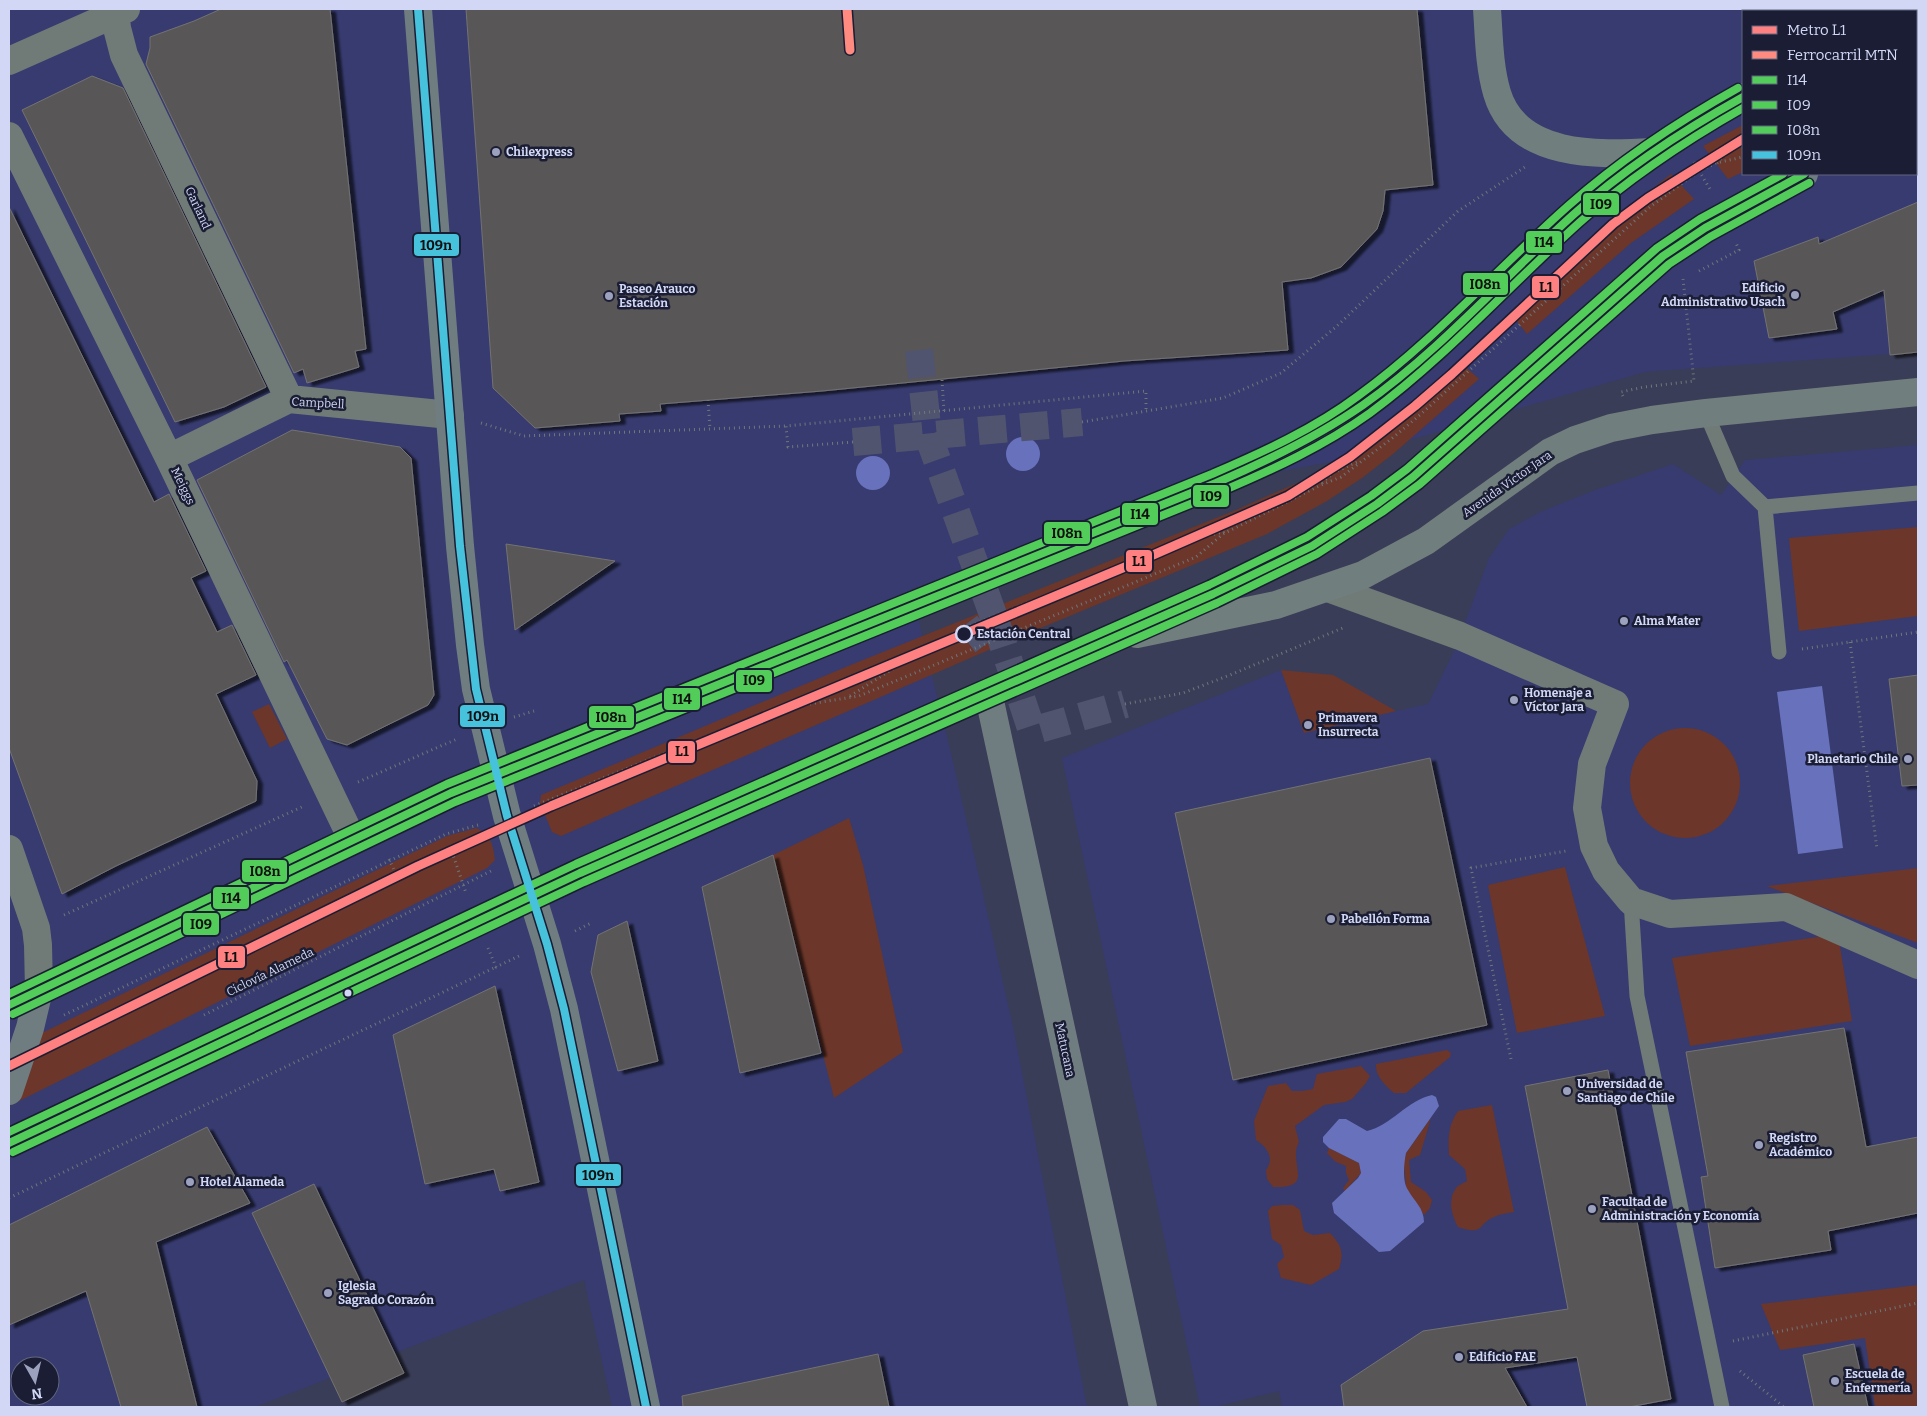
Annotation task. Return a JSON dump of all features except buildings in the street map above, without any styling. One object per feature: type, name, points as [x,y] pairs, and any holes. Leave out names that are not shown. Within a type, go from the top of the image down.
[{"type":"main road","points":[[418,9],[450,415],[470,645],[476,689],[496,774],[499,818],[532,896],[564,1009],[646,1407]]},
{"type":"main road","points":[[1487,9],[1496,91],[1510,119],[1520,129],[1532,137],[1547,143],[1591,153],[1652,152]]},
{"type":"main road","points":[[9,1005],[364,834],[496,774],[563,749],[1216,483],[1252,468],[1308,440],[1364,404],[1423,357],[1603,189],[1679,134],[1742,98]]},
{"type":"main road","points":[[9,1143],[580,873],[988,692],[1114,639],[1312,546],[1378,504],[1420,471],[1648,268],[1726,216],[1802,175]]},
{"type":"main road","name":"Avenida Víctor Jara","points":[[1114,639],[1276,605],[1363,575],[1426,541],[1550,452],[1575,440],[1630,423],[1706,413],[1918,392]]},
{"type":"main road","name":"Matucana","points":[[988,692],[1143,1407]]},
{"type":"main road","points":[[9,1092],[29,1032],[39,990]]},
{"type":"street","points":[[9,62],[119,10]]},
{"type":"street","name":"Garland","points":[[119,10],[117,28],[124,54],[289,400]]},
{"type":"street","name":"Meiggs","points":[[9,136],[169,458],[331,794],[364,834]]},
{"type":"street","name":"Campbell","points":[[169,458],[289,400],[450,415]]},
{"type":"street","points":[[1328,588],[1460,636],[1615,704],[1592,764],[1587,808],[1594,846],[1606,871],[1631,900],[1670,914],[1786,907],[1918,965]]},
{"type":"street","points":[[9,849],[36,928],[39,990]]},
{"type":"lane","points":[[1706,413],[1733,476],[1765,507],[1779,652]]},
{"type":"lane","points":[[1765,507],[1918,493]]},
{"type":"lane","points":[[1631,900],[1637,996],[1722,1407]]},
{"type":"path","points":[[1630,423],[1622,392],[1644,387],[1694,382],[1682,280],[1739,250],[1726,216],[1679,134]]},
{"type":"path","points":[[1716,163],[1742,139]]},
{"type":"path","points":[[1082,422],[1223,398],[1281,373],[1337,326],[1458,211],[1534,161],[1547,143]]},
{"type":"path","points":[[29,1032],[446,834],[558,798],[772,710],[859,696],[1196,557],[1216,540],[1234,529],[1321,485],[1341,477],[1421,414],[1650,207],[1699,171],[1716,163],[1742,158]]},
{"type":"path","points":[[942,380],[944,411]]},
{"type":"path","points":[[450,415],[524,436],[786,426],[1146,392],[1146,411]]},
{"type":"path","points":[[708,400],[710,429]]},
{"type":"path","points":[[786,426],[788,447],[854,442]]},
{"type":"path","points":[[1321,485],[1333,473],[1355,464],[1370,454]]},
{"type":"path","points":[[845,699],[924,649],[962,629],[1172,545],[1234,529]]},
{"type":"path","points":[[1125,704],[1183,692],[1202,686],[1313,641],[1384,609]]},
{"type":"path","points":[[1810,648],[1918,632]]},
{"type":"path","points":[[1850,642],[1877,848]]},
{"type":"path","points":[[36,928],[485,726],[534,711]]},
{"type":"path","points":[[364,834],[390,861],[396,874],[451,849],[463,886],[496,967]]},
{"type":"path","points":[[1511,1059],[1471,868],[1594,846]]},
{"type":"path","name":"Ciclovía Alameda","points":[[196,1019],[463,886],[497,867]]},
{"type":"path","points":[[9,1198],[591,923]]},
{"type":"path","points":[[1709,1346],[1918,1303]]},
{"type":"path","points":[[1709,1346],[1784,1407]]},
{"type":"shaded area","points":[[9,9],[1918,9],[1918,352],[1645,372],[1341,460],[1201,486],[911,589],[955,770],[1014,1031],[1087,1407],[612,1407],[584,1280],[255,1407],[9,1407]]},
{"type":"shaded area","points":[[1742,126],[1742,172],[1728,179],[1703,146]]},
{"type":"shaded area","points":[[1671,174],[1694,199],[1631,243],[1527,334],[1511,314],[1624,211]]},
{"type":"shaded area","points":[[1459,361],[1479,379],[1393,454],[1362,478],[1327,501],[1267,534],[1014,639],[561,836],[552,832],[540,803],[541,795],[853,664],[1236,510],[1317,474],[1341,460],[1364,443]]},
{"type":"shaded area","points":[[1023,437],[1035,442],[1040,454],[1035,466],[1023,471],[1011,466],[1006,454],[1011,442]]},
{"type":"shaded area","name":"Universidad de Santiago de Chile","points":[[1918,445],[1918,1407],[1282,1407],[1279,1391],[1214,1407],[1200,1407],[1062,758],[1281,670],[1301,673],[1366,693],[1396,711],[1428,704],[1455,649],[1489,558],[1509,529],[1540,512],[1595,490],[1673,464],[1721,495],[1745,460]]},
{"type":"shaded area","points":[[873,456],[880,457],[885,461],[889,466],[889,480],[885,485],[880,489],[873,490],[866,489],[861,485],[857,480],[856,473],[857,466],[861,461],[866,457]]},
{"type":"shaded area","points":[[1918,527],[1918,616],[1799,631],[1789,538]]},
{"type":"shaded area","points":[[1281,670],[1333,675],[1396,711],[1304,733]]},
{"type":"shaded area","points":[[1822,686],[1843,848],[1798,854],[1777,692]]},
{"type":"shaded area","points":[[269,704],[287,739],[270,748],[252,712]]},
{"type":"shaded area","points":[[1685,728],[1706,732],[1724,744],[1736,762],[1740,783],[1736,804],[1724,822],[1706,834],[1685,838],[1664,834],[1646,822],[1634,804],[1630,783],[1634,762],[1646,744],[1664,732]]},
{"type":"shaded area","points":[[849,818],[863,865],[903,1052],[834,1098],[773,855]]},
{"type":"shaded area","points":[[476,828],[485,833],[492,845],[495,860],[487,868],[9,1106],[9,1049],[447,836]]},
{"type":"shaded area","points":[[1565,867],[1605,1016],[1517,1033],[1488,885]]},
{"type":"shaded area","points":[[1918,868],[1918,943],[1767,886]]},
{"type":"shaded area","points":[[1838,934],[1852,1021],[1690,1046],[1672,958]]},
{"type":"shaded area","points":[[1447,1050],[1451,1053],[1450,1057],[1406,1093],[1394,1093],[1377,1072],[1376,1064]]},
{"type":"shaded area","points":[[1361,1066],[1370,1076],[1352,1099],[1324,1105],[1295,1126],[1299,1142],[1296,1150],[1297,1179],[1294,1184],[1286,1187],[1273,1187],[1267,1179],[1266,1170],[1269,1166],[1270,1157],[1266,1149],[1256,1140],[1254,1121],[1268,1086],[1286,1083],[1292,1091],[1313,1089],[1317,1074]]},
{"type":"shaded area","points":[[1432,1095],[1436,1097],[1439,1106],[1406,1153],[1404,1167],[1406,1186],[1421,1209],[1424,1222],[1390,1251],[1379,1252],[1334,1213],[1332,1203],[1361,1173],[1359,1163],[1329,1148],[1323,1142],[1323,1137],[1339,1119],[1346,1119],[1367,1131],[1383,1124],[1415,1102]]},
{"type":"shaded area","points":[[1492,1105],[1514,1212],[1494,1217],[1477,1230],[1458,1227],[1451,1203],[1453,1193],[1457,1187],[1467,1181],[1465,1169],[1449,1155],[1449,1132],[1458,1111]]},
{"type":"shaded area","points":[[1431,1118],[1420,1155],[1409,1160],[1411,1182],[1426,1192],[1432,1200],[1430,1208],[1424,1215],[1406,1188],[1404,1163],[1406,1153]]},
{"type":"shaded area","points":[[1329,1148],[1359,1163],[1361,1173],[1345,1191],[1343,1188],[1349,1180],[1346,1166],[1336,1162],[1327,1153]]},
{"type":"shaded area","points":[[1293,1205],[1300,1210],[1304,1231],[1313,1235],[1330,1233],[1337,1242],[1342,1254],[1339,1269],[1311,1285],[1281,1278],[1277,1264],[1284,1257],[1281,1245],[1272,1239],[1268,1211],[1272,1206]]},
{"type":"shaded area","points":[[1918,1285],[1918,1407],[1875,1407],[1865,1338],[1780,1350],[1761,1304]]},
{"type":"tunnel","points":[[919,350],[928,435],[995,620],[967,641]]},
{"type":"tunnel","points":[[853,442],[1082,422]]},
{"type":"tunnel","points":[[995,620],[1032,731],[1125,704]]},
{"type":"metro line","name":"L1","points":[[9,1066],[418,866],[551,806],[1137,562],[1288,496],[1350,457],[1415,406],[1613,224],[1648,198],[1742,140]]},
{"type":"rail line","name":"MTN","points":[[847,9],[850,50]]},
{"type":"transit line","name":"109n","points":[[418,9],[460,546],[476,689],[507,816],[547,944],[564,1009],[646,1407]]},
{"type":"transit line","name":"I08n","points":[[9,994],[447,784],[1212,474],[1288,439],[1341,408],[1413,352],[1568,206],[1608,173],[1671,128],[1738,88]]},
{"type":"transit line","name":"I14","points":[[9,1005],[451,793],[1216,483],[1291,448],[1346,417],[1391,384],[1445,338],[1547,239],[1612,182],[1676,137],[1742,98]]},
{"type":"transit line","name":"I09","points":[[13,1014],[455,802],[1220,492],[1297,457],[1370,413],[1425,369],[1598,206],[1679,147],[1742,109]]},
{"type":"transit line","name":"I08n","points":[[9,1132],[576,864],[1209,585],[1307,537],[1371,496],[1407,469],[1657,248],[1700,219],[1781,175]]},
{"type":"transit line","name":"I14","points":[[9,1143],[580,873],[1213,594],[1312,546],[1377,504],[1413,477],[1663,256],[1705,228],[1802,175]]},
{"type":"transit line","name":"I09","points":[[13,1152],[584,882],[1217,603],[1317,554],[1382,512],[1420,484],[1669,264],[1710,237],[1809,183]]},
{"type":"place","name":"Chilexpress","points":[[496,152]]},
{"type":"place","name":"Edificio Administrativo Usach","points":[[1795,295]]},
{"type":"place","name":"Paseo Arauco Estación","points":[[609,296]]},
{"type":"place","name":"Alma Mater","points":[[1624,621]]},
{"type":"place","name":"Estación Central","points":[[964,634]]},
{"type":"place","name":"Homenaje a Víctor Jara","points":[[1514,700]]},
{"type":"place","name":"Primavera Insurrecta","points":[[1308,725]]},
{"type":"place","name":"Planetario Chile","points":[[1908,759]]},
{"type":"place","name":"Pabellón Forma","points":[[1331,919]]},
{"type":"place","name":"Universidad de Santiago de Chile","points":[[1567,1091]]},
{"type":"place","name":"Registro Académico","points":[[1759,1145]]},
{"type":"place","name":"Hotel Alameda","points":[[190,1182]]},
{"type":"place","name":"Facultad de Administración y Economía","points":[[1592,1209]]},
{"type":"place","name":"Iglesia Sagrado Corazón","points":[[328,1293]]},
{"type":"place","name":"Edificio FAE","points":[[1459,1357]]},
{"type":"place","name":"Escuela de Enfermería","points":[[1835,1381]]}]
